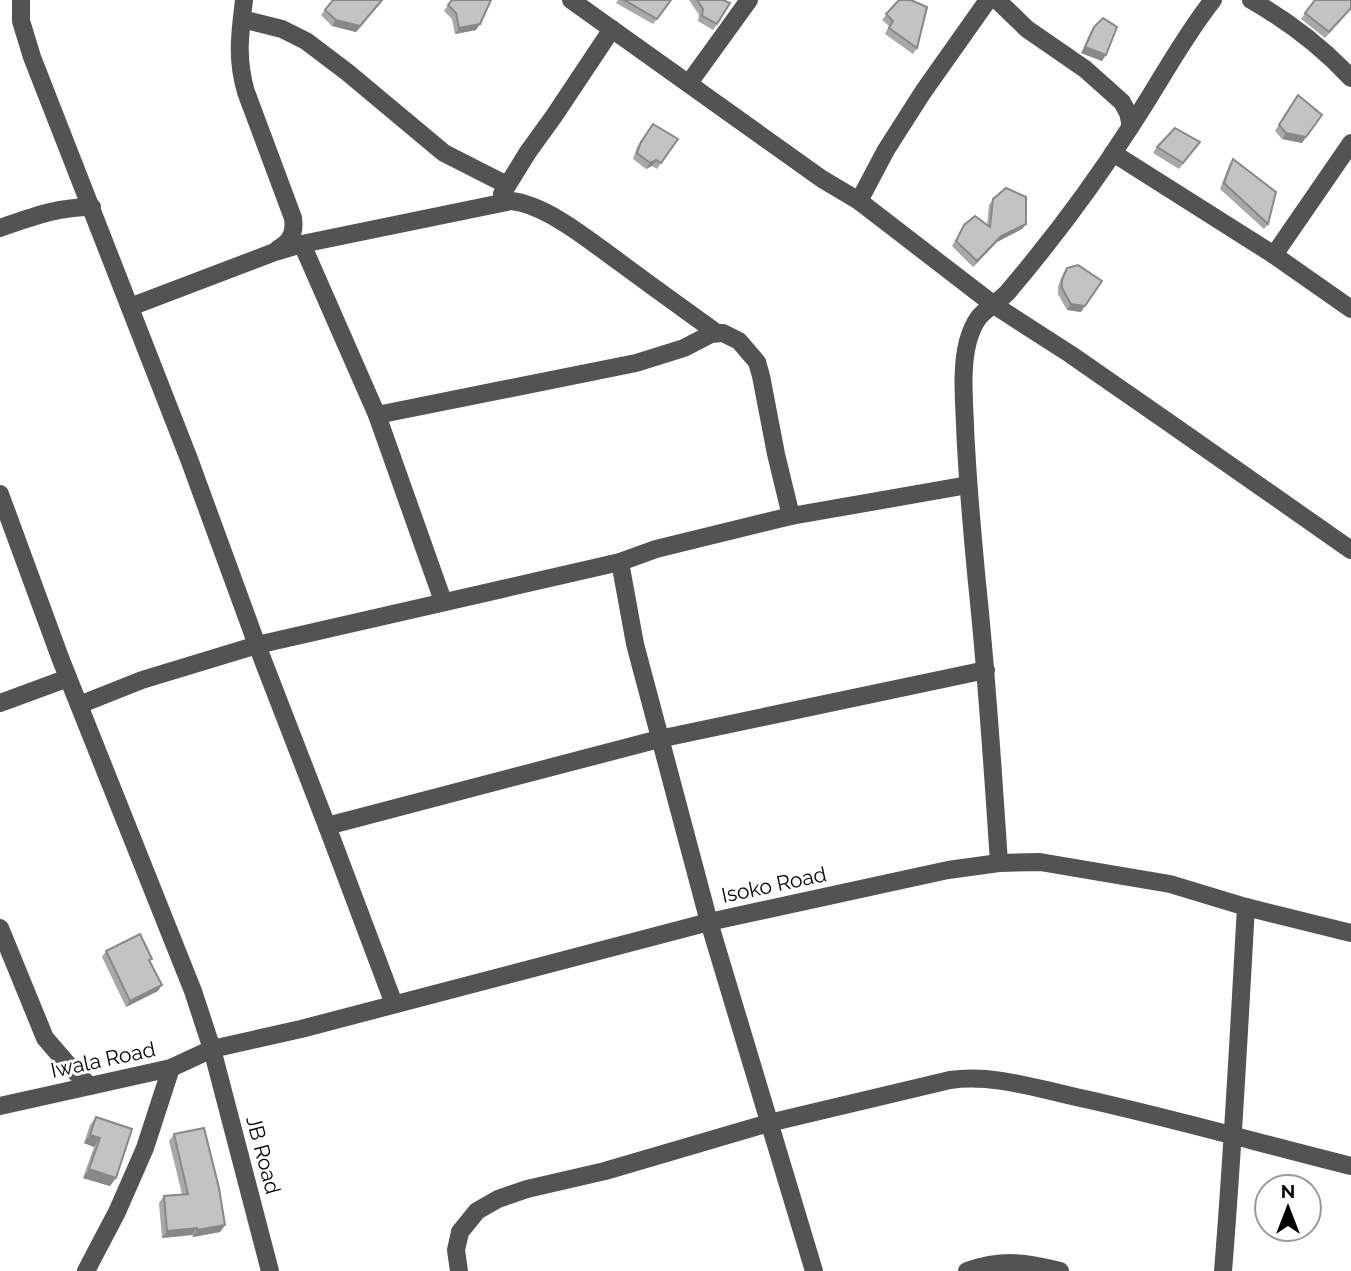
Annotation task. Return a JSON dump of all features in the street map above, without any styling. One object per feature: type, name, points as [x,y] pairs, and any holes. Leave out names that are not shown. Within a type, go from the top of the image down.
[{"type":"street","points":[[22,0],[22,20],[33,57],[190,459],[257,645],[394,1004]]},
{"type":"street","points":[[244,0],[240,72],[294,227],[292,236],[285,245],[272,253]]},
{"type":"street","points":[[571,0],[822,179],[859,201],[994,305],[1125,392],[1351,550]]},
{"type":"street","points":[[688,83],[749,0]]},
{"type":"street","points":[[859,201],[893,138],[988,0]]},
{"type":"street","points":[[997,0],[1027,29],[1085,69],[1122,102],[1131,127]]},
{"type":"street","points":[[999,863],[986,670],[968,485],[964,363],[967,345],[977,317],[1013,286],[1072,212],[1213,0]]},
{"type":"street","points":[[1251,0],[1304,34],[1351,78]]},
{"type":"street","points":[[242,19],[282,29],[306,41],[444,153],[507,185]]},
{"type":"street","points":[[498,203],[507,185],[612,29]]},
{"type":"street","points":[[1274,255],[1351,143]]},
{"type":"street","points":[[1113,153],[1274,255],[1351,309]]},
{"type":"street","points":[[130,307],[302,244],[511,201],[534,206],[576,231],[717,333]]},
{"type":"street","points":[[0,228],[49,211],[92,207]]},
{"type":"street","points":[[302,244],[377,415],[443,601]]},
{"type":"street","points":[[377,415],[636,363],[684,348],[711,334],[729,334],[739,341],[757,362],[791,516]]},
{"type":"street","points":[[79,705],[142,680],[257,645],[620,562],[656,549],[791,516],[968,485]]},
{"type":"street","name":"JB Road","points":[[0,494],[68,678],[193,991],[212,1049],[270,1271]]},
{"type":"street","points":[[620,562],[635,644],[709,922],[814,1271]]},
{"type":"street","points":[[327,827],[659,739],[986,670]]},
{"type":"street","points":[[0,703],[68,678]]},
{"type":"street","name":"Isoko Road","points":[[212,1049],[301,1029],[709,922],[948,870],[999,863],[1040,862],[1170,884],[1246,907],[1351,933]]},
{"type":"street","points":[[1223,1271],[1234,1136],[1246,907]]},
{"type":"street","points":[[0,928],[45,1038],[90,1086]]},
{"type":"street","name":"Iwala Road","points":[[0,1106],[171,1068],[212,1049]]},
{"type":"street","points":[[86,1271],[117,1212],[145,1148],[171,1068]]},
{"type":"street","points":[[459,1271],[456,1250],[460,1232],[477,1212],[498,1199],[769,1123],[950,1080],[979,1078],[1019,1084],[1116,1105],[1351,1166]]},
{"type":"street","points":[[976,1270],[1000,1263],[1016,1262],[1060,1271]]},
{"type":"building","points":[[333,0],[382,0],[360,26],[336,20],[325,10]]},
{"type":"building","points":[[452,0],[491,0],[480,24],[459,28],[456,13],[448,5]]},
{"type":"building","points":[[624,0],[671,0],[657,19]]},
{"type":"building","points":[[697,0],[723,0],[730,3],[717,24],[702,16],[703,9]]},
{"type":"building","points":[[899,0],[911,0],[927,7],[917,48],[889,28],[893,21],[886,14]]},
{"type":"building","points":[[1315,0],[1351,0],[1351,8],[1329,32],[1305,13]]},
{"type":"building","points":[[1103,18],[1117,27],[1106,55],[1085,47],[1094,27]]},
{"type":"building","points":[[1298,95],[1322,115],[1306,137],[1286,133],[1279,125]]},
{"type":"building","points":[[653,124],[678,139],[661,163],[656,160],[650,163],[637,153]]},
{"type":"building","points":[[1175,128],[1200,142],[1183,163],[1157,147]]},
{"type":"building","points":[[1233,159],[1276,192],[1268,224],[1224,183]]},
{"type":"building","points":[[1006,188],[1026,197],[1026,224],[1001,236],[977,261],[956,241],[964,225],[975,216],[990,227],[993,199]]},
{"type":"building","points":[[1078,265],[1102,281],[1085,306],[1071,304],[1062,288],[1067,268]]},
{"type":"building","points":[[140,934],[162,985],[130,1001],[106,951]]},
{"type":"building","points":[[96,1117],[132,1129],[116,1178],[89,1169],[100,1138],[90,1135]]},
{"type":"building","points":[[204,1128],[225,1225],[167,1231],[164,1196],[188,1194],[174,1134]]}]
